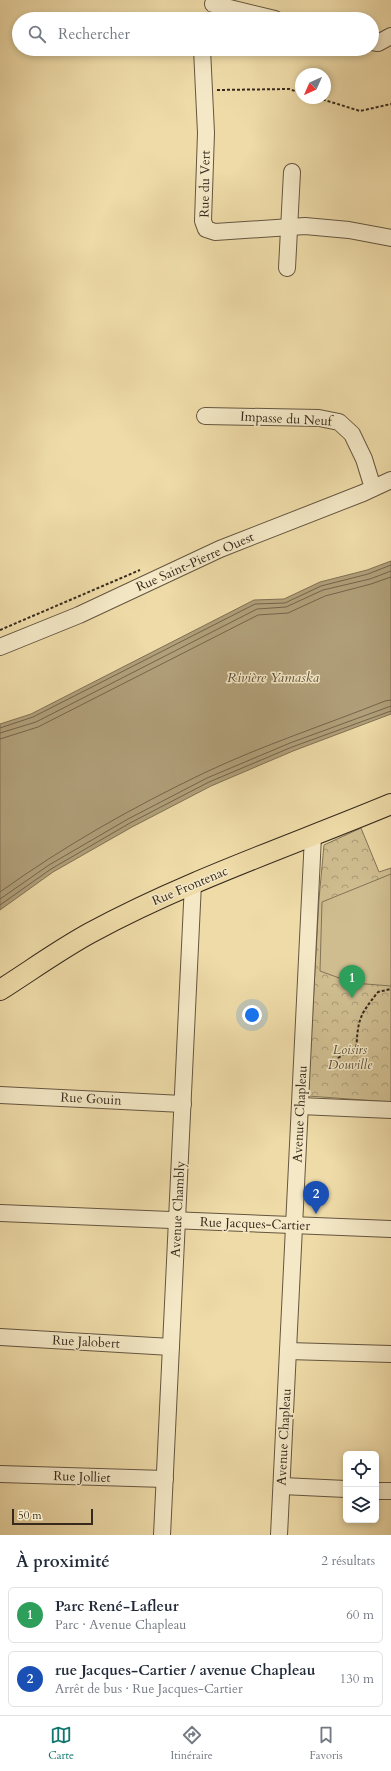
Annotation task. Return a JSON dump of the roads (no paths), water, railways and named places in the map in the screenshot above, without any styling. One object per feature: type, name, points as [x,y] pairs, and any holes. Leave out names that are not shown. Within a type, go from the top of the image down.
[{"type":"main road","name":"Rue Frontenac","points":[[0,990],[89,933],[193,883],[391,804]]},
{"type":"street","points":[[212,8],[235,12]]},
{"type":"street","points":[[379,42],[391,36]]},
{"type":"street","name":"Rue du Vert","points":[[203,56],[206,133],[203,221],[206,229],[215,232],[306,226],[349,230],[391,238]]},
{"type":"street","points":[[287,268],[292,172]]},
{"type":"street","name":"Impasse du Neuf","points":[[205,416],[319,418],[339,422],[352,434],[364,460],[374,488]]},
{"type":"street","name":"Rue Saint-Pierre Ouest","points":[[0,648],[79,615],[220,549],[391,480]]},
{"type":"street","name":"Avenue Chapleau","points":[[279,1535],[313,836]]},
{"type":"street","name":"Avenue Chambly","points":[[162,1535],[193,883]]},
{"type":"street","name":"Rue Gouin","points":[[0,1095],[183,1104]]},
{"type":"street","points":[[300,1106],[391,1110]]},
{"type":"street","name":"Rue Jacques-Cartier","points":[[0,1214],[391,1229]]},
{"type":"street","name":"Rue Jalobert","points":[[0,1337],[171,1347]]},
{"type":"street","points":[[288,1351],[391,1354]]},
{"type":"street","name":"Rue Jolliet","points":[[0,1474],[165,1479]]},
{"type":"street","points":[[282,1486],[343,1489]]},
{"type":"street","points":[[379,1491],[391,1491]]},
{"type":"water","name":"Rivière Yamaska","points":[[391,561],[391,714],[293,751],[211,786],[132,827],[53,872],[0,910],[0,724],[31,714],[254,600],[284,599],[320,582],[367,570]]},
{"type":"place","name":"Parc René-Lafleur","points":[[352,998]]},
{"type":"place","name":"rue Jacques-Cartier / avenue Chapleau","points":[[316,1214]]},
{"type":"park label","name":"Loisirs Douville","points":[[350,1058]]}]
